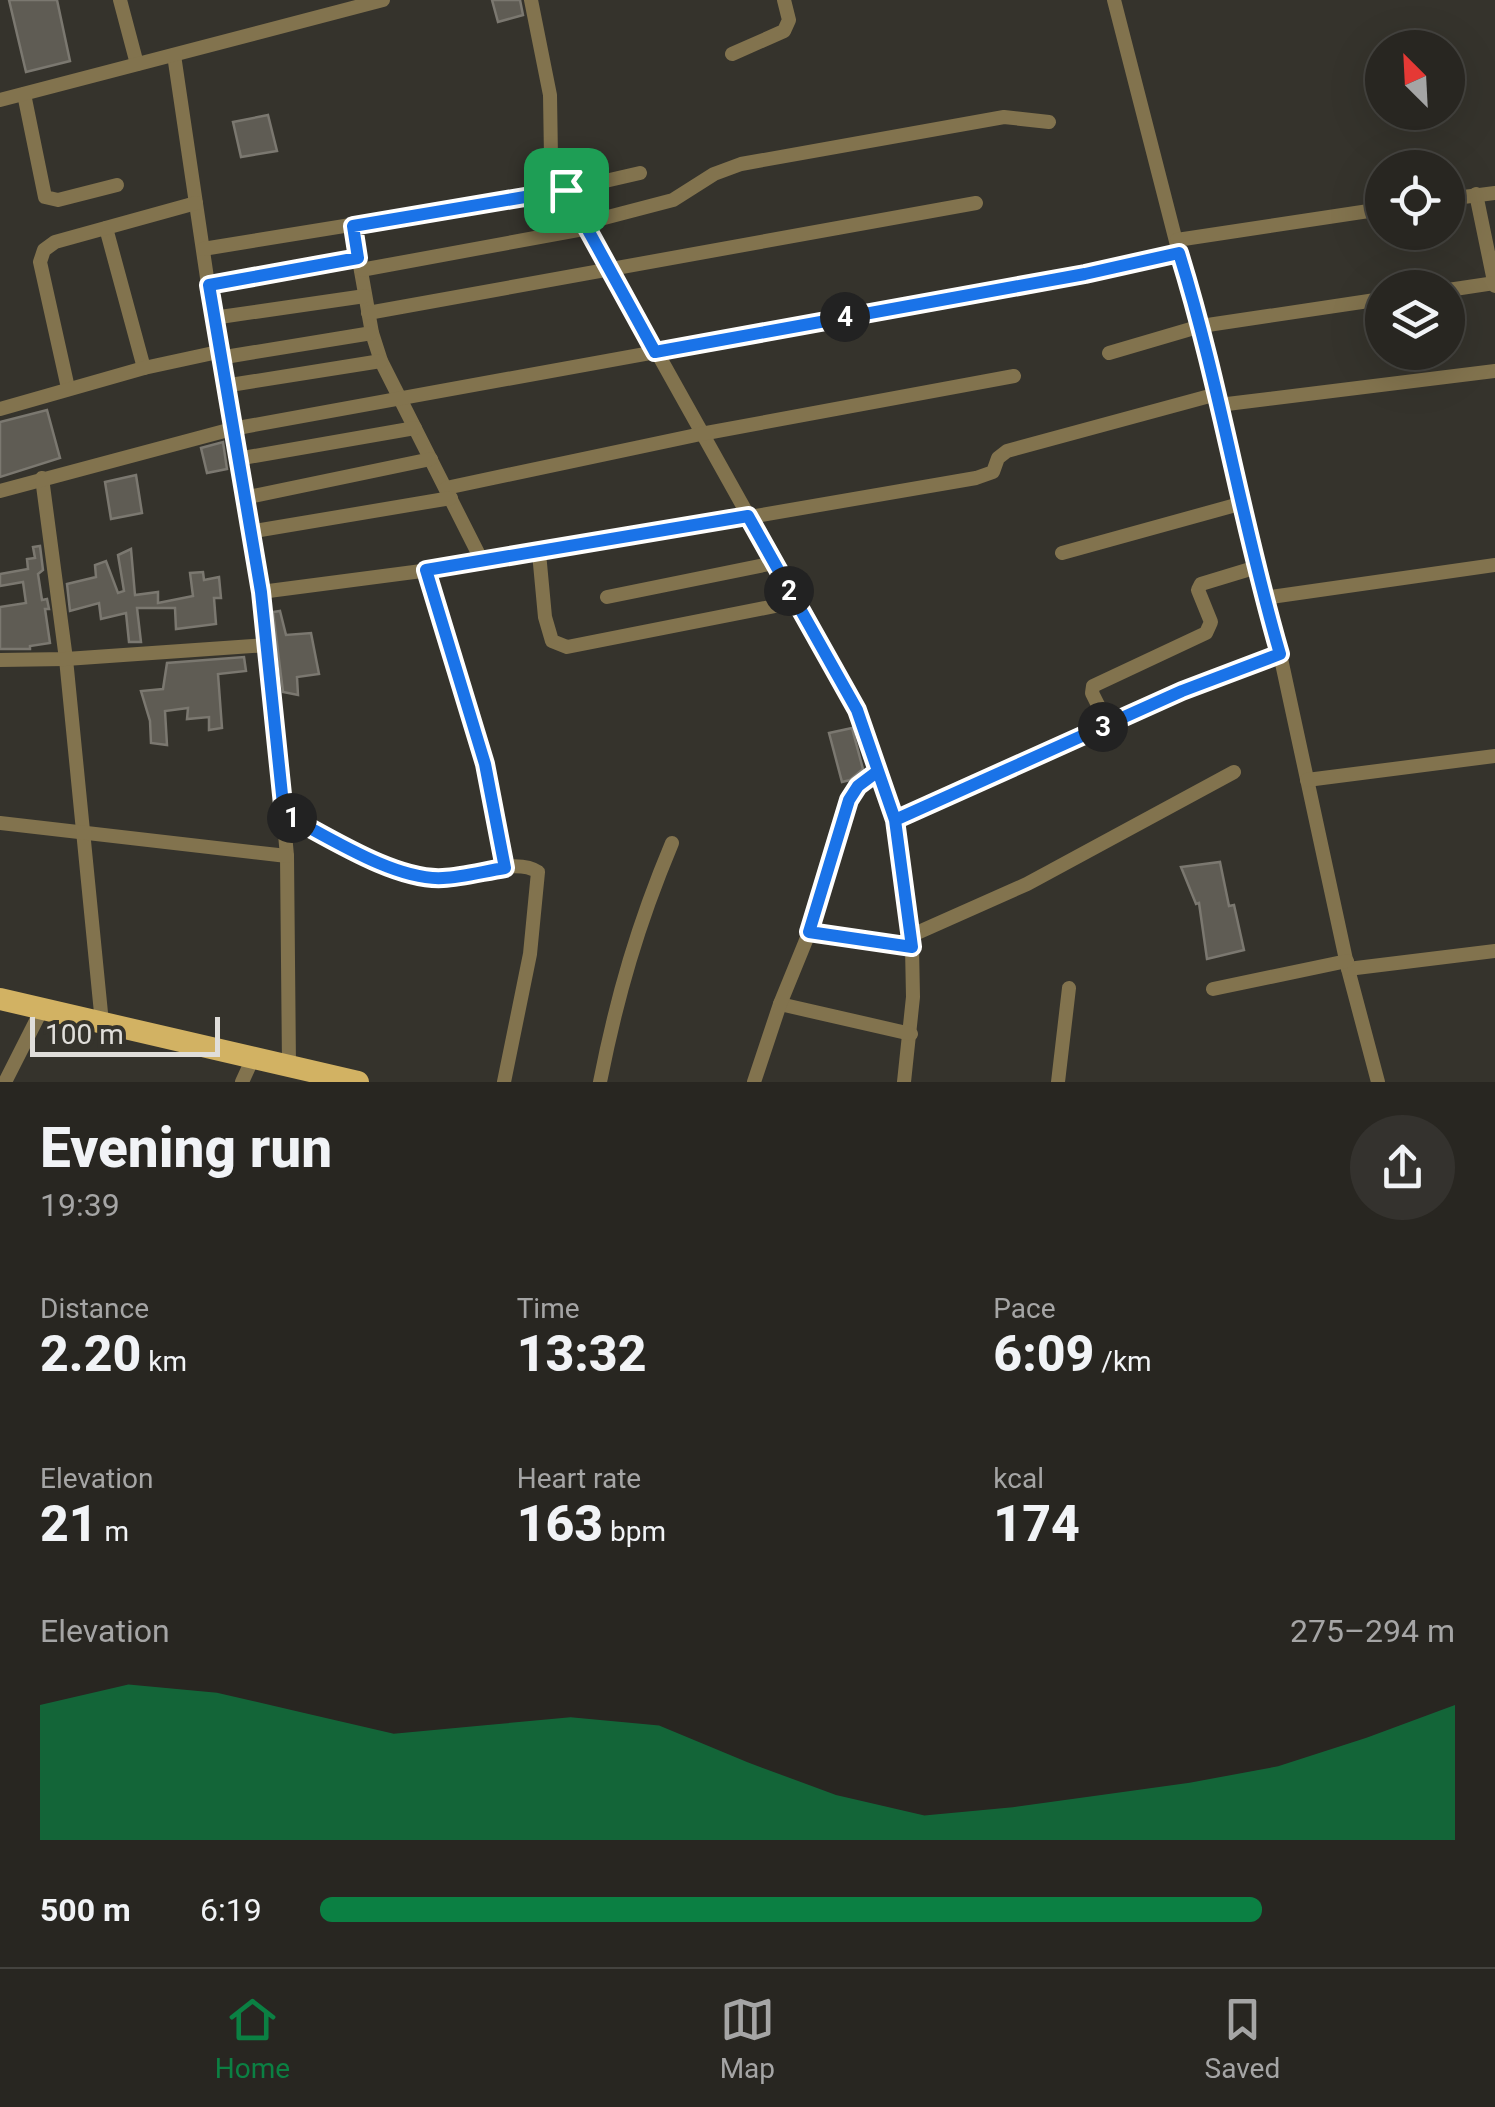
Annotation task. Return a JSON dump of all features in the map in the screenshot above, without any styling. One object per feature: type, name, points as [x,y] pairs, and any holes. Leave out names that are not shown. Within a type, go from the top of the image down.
[{"type":"main road","points":[[0,1000],[358,1082]]},
{"type":"street","points":[[120,0],[137,64]]},
{"type":"street","points":[[0,100],[383,0]]},
{"type":"street","points":[[531,0],[550,95],[551,158],[655,352],[857,710],[895,820],[911,942],[911,1034],[904,1082]]},
{"type":"street","points":[[732,54],[784,31],[790,20],[784,0]]},
{"type":"street","points":[[1114,0],[1202,326],[1378,1082]]},
{"type":"street","points":[[174,55],[268,645],[287,856],[289,1066]]},
{"type":"street","points":[[24,94],[45,197],[58,200],[117,186]]},
{"type":"street","points":[[209,285],[587,225],[673,200],[690,193],[714,174],[741,164],[1004,117],[1048,122]]},
{"type":"street","points":[[203,249],[566,190],[640,173]]},
{"type":"street","points":[[1465,196],[1495,193]]},
{"type":"street","points":[[1465,288],[1495,284],[1476,194]]},
{"type":"street","points":[[68,388],[40,256],[55,242],[196,203]]},
{"type":"street","points":[[368,313],[976,203]]},
{"type":"street","points":[[0,490],[232,429],[1085,274],[1178,246],[1365,212]]},
{"type":"street","points":[[353,226],[372,333],[381,361],[483,563]]},
{"type":"street","points":[[106,228],[144,368]]},
{"type":"street","points":[[213,318],[365,296]]},
{"type":"street","points":[[1109,353],[1202,326],[1365,301]]},
{"type":"street","points":[[0,408],[144,368],[372,333]]},
{"type":"street","points":[[224,386],[381,361]]},
{"type":"street","points":[[261,592],[483,563],[976,478],[992,472],[998,458],[1008,451],[1218,400],[1495,370]]},
{"type":"street","points":[[250,532],[449,493],[701,434],[1014,376]]},
{"type":"street","points":[[237,459],[415,428]]},
{"type":"street","points":[[244,498],[431,459]]},
{"type":"street","points":[[42,478],[66,659],[102,1023]]},
{"type":"street","points":[[1062,552],[1243,503]]},
{"type":"street","points":[[539,553],[547,626],[552,641],[566,648],[794,602]]},
{"type":"street","points":[[606,597],[774,563]]},
{"type":"street","points":[[1264,598],[1495,565]]},
{"type":"street","points":[[1108,724],[1092,693],[1093,686],[1206,633],[1211,622],[1199,586],[1257,568]]},
{"type":"street","points":[[426,570],[485,764],[505,868]]},
{"type":"street","points":[[0,660],[268,645]]},
{"type":"street","points":[[895,820],[1182,691],[1280,654]]},
{"type":"street","points":[[1306,780],[1495,756]]},
{"type":"street","points":[[754,1082],[809,932],[849,800],[858,786],[878,771]]},
{"type":"street","points":[[809,932],[911,942],[1234,772]]},
{"type":"street","points":[[284,814],[383,864],[418,876],[443,878],[531,866],[538,872],[530,954],[504,1082]]},
{"type":"street","points":[[0,822],[287,856]]},
{"type":"street","points":[[600,1082],[642,914],[672,843]]},
{"type":"street","points":[[1212,989],[1348,965],[1495,951]]},
{"type":"street","points":[[1058,1082],[1069,988]]},
{"type":"street","points":[[780,1004],[911,1034]]},
{"type":"street","points":[[5,1082],[42,1009]]},
{"type":"street","points":[[242,1082],[253,1058]]},
{"type":"building","points":[[9,0],[57,0],[70,61],[26,72]]},
{"type":"building","points":[[492,0],[520,0],[523,15],[498,22]]},
{"type":"building","points":[[268,115],[277,151],[241,157],[233,122]]},
{"type":"building","points":[[47,410],[60,458],[0,477],[0,422]]},
{"type":"building","points":[[223,442],[227,469],[207,473],[201,448]]},
{"type":"building","points":[[136,475],[142,513],[111,519],[105,482]]},
{"type":"building","points":[[40,546],[43,570],[38,574],[42,600],[47,599],[49,609],[45,609],[50,643],[30,649],[0,649],[0,607],[26,603],[23,582],[0,586],[0,574],[28,569],[27,559],[35,558],[33,547]]},
{"type":"building","points":[[131,549],[135,595],[158,592],[158,603],[193,596],[190,573],[203,572],[204,580],[219,577],[221,598],[214,598],[216,624],[176,629],[175,608],[137,608],[141,642],[129,642],[126,613],[101,619],[99,603],[70,611],[67,584],[96,577],[95,565],[106,561],[118,593],[124,591],[118,555]]},
{"type":"building","points":[[280,611],[286,635],[311,633],[319,674],[297,677],[298,695],[283,692],[273,612]]},
{"type":"building","points":[[244,657],[246,671],[218,674],[222,728],[209,730],[209,717],[187,719],[188,708],[165,711],[167,745],[151,743],[150,721],[141,691],[163,689],[167,663]]},
{"type":"building","points":[[852,728],[863,769],[842,782],[829,733]]},
{"type":"building","points":[[1220,862],[1244,950],[1207,959],[1199,903],[1196,904],[1181,867]]},
{"type":"route","points":[[566,190],[353,226],[358,258],[209,285],[261,592],[284,814],[383,864],[418,876],[443,878],[505,868],[485,764],[426,570],[748,516],[857,710],[895,820],[912,947],[809,932],[849,800],[858,786],[878,771],[895,820],[1182,691],[1280,654],[1202,326],[1179,253],[1085,274],[655,352],[566,190]]}]
